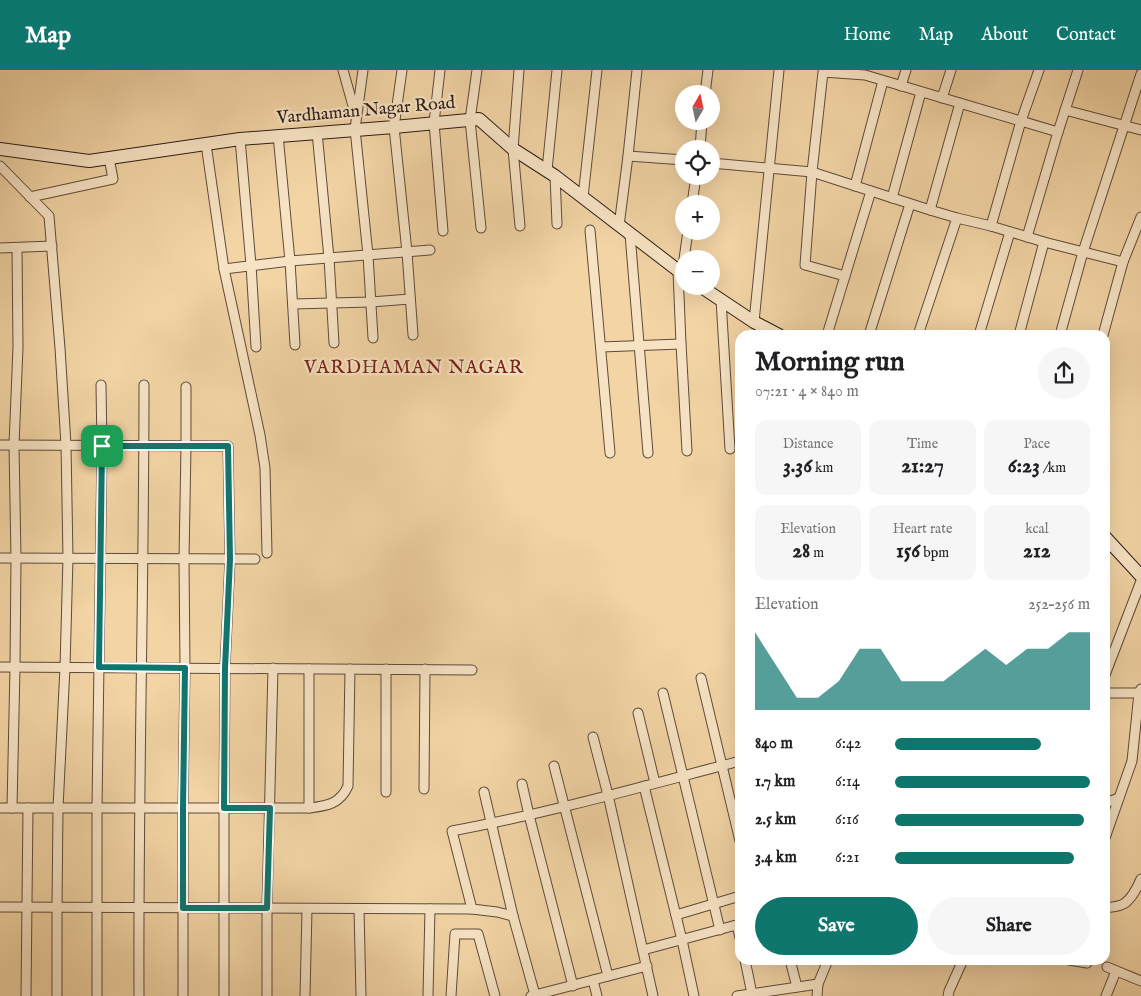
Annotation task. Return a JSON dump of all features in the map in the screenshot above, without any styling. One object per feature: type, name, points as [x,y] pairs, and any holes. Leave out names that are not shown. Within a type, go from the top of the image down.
[{"type":"street","name":"Vardhaman Nagar Road","points":[[343,70],[356,124]]},
{"type":"street","points":[[363,70],[356,124],[368,254],[373,338]]},
{"type":"street","points":[[402,70],[394,127],[407,252],[413,335]]},
{"type":"street","points":[[440,70],[434,123],[442,231]]},
{"type":"street","points":[[477,70],[470,120],[482,228]]},
{"type":"street","points":[[519,70],[513,149],[520,226]]},
{"type":"street","points":[[557,70],[551,173],[558,224]]},
{"type":"street","points":[[582,197],[598,70]]},
{"type":"street","points":[[619,226],[636,70]]},
{"type":"street","points":[[706,85],[708,70]]},
{"type":"street","points":[[760,328],[769,168],[778,70]]},
{"type":"street","points":[[901,86],[906,70]]},
{"type":"street","points":[[942,98],[951,70]]},
{"type":"street","points":[[991,226],[1021,121],[1039,70]]},
{"type":"street","points":[[1027,237],[1078,70]]},
{"type":"street","points":[[845,276],[805,265],[812,172],[823,72],[857,72],[1058,132]]},
{"type":"street","points":[[1061,330],[1083,252],[1141,74]]},
{"type":"street","points":[[855,186],[883,81]]},
{"type":"street","points":[[892,198],[921,92]]},
{"type":"street","points":[[930,210],[960,103]]},
{"type":"street","points":[[1065,110],[1141,130]]},
{"type":"street","name":"Vardhaman Nagar Road","points":[[0,149],[89,161],[240,139],[317,132],[356,124],[394,127],[479,119],[513,149],[551,173],[619,226],[675,266]]},
{"type":"street","points":[[317,132],[329,258],[334,343]]},
{"type":"street","points":[[278,135],[290,261],[295,345]]},
{"type":"street","points":[[240,139],[256,347]]},
{"type":"street","points":[[206,144],[224,269],[260,435],[265,468],[267,553]]},
{"type":"street","points":[[628,156],[675,159]]},
{"type":"street","points":[[30,197],[113,179],[109,158]]},
{"type":"street","points":[[720,164],[812,172],[956,218],[1123,262]]},
{"type":"street","points":[[0,166],[49,216],[60,348],[66,445],[68,558],[58,808],[57,996]]},
{"type":"street","points":[[829,330],[871,191]]},
{"type":"street","points":[[871,330],[910,204]]},
{"type":"street","points":[[1104,330],[1123,262],[1141,217]]},
{"type":"street","points":[[920,330],[956,218]]},
{"type":"street","points":[[590,230],[610,453]]},
{"type":"street","points":[[981,330],[1010,232]]},
{"type":"street","points":[[630,234],[648,453]]},
{"type":"street","points":[[1020,330],[1044,242]]},
{"type":"street","points":[[0,248],[52,246]]},
{"type":"street","points":[[12,808],[16,558],[14,445],[18,347],[17,248]]},
{"type":"street","points":[[224,269],[290,261],[430,250]]},
{"type":"street","points":[[682,295],[681,344],[687,451]]},
{"type":"street","points":[[714,295],[760,328]]},
{"type":"street","points":[[293,304],[410,299]]},
{"type":"street","points":[[721,300],[730,449]]},
{"type":"street","points":[[601,347],[639,344],[681,344]]},
{"type":"street","points":[[97,996],[96,808],[102,446],[101,385]]},
{"type":"street","points":[[139,996],[144,385]]},
{"type":"street","points":[[183,996],[186,387]]},
{"type":"street","points":[[0,445],[228,446],[230,559],[225,668],[224,996]]},
{"type":"street","points":[[1110,542],[1141,576]]},
{"type":"street","points":[[0,558],[255,559]]},
{"type":"street","points":[[1110,662],[1141,581]]},
{"type":"street","points":[[0,667],[472,670]]},
{"type":"street","points":[[267,996],[267,908],[273,668]]},
{"type":"street","points":[[309,669],[309,808]]},
{"type":"street","points":[[0,808],[309,808],[326,806],[342,796],[348,786],[350,669]]},
{"type":"street","points":[[386,669],[386,792]]},
{"type":"street","points":[[424,669],[424,789]]},
{"type":"street","points":[[700,678],[735,821]]},
{"type":"street","points":[[1110,693],[1140,692],[1132,761],[1110,824]]},
{"type":"street","points":[[663,693],[720,930]]},
{"type":"street","points":[[638,713],[655,783]]},
{"type":"street","points":[[593,737],[608,795],[653,996]]},
{"type":"street","points":[[1132,761],[1141,758]]},
{"type":"street","points":[[472,909],[452,831],[564,807],[735,762]]},
{"type":"street","points":[[554,766],[608,976]]},
{"type":"street","points":[[522,784],[574,986]]},
{"type":"street","points":[[644,786],[694,996]]},
{"type":"street","points":[[484,792],[533,996],[647,966]]},
{"type":"street","points":[[1110,801],[1119,798]]},
{"type":"street","points":[[26,996],[28,808]]},
{"type":"street","points":[[1110,908],[1125,903],[1141,879]]},
{"type":"street","points":[[676,915],[735,898]]},
{"type":"street","points":[[0,907],[472,909],[513,916]]},
{"type":"street","points":[[305,996],[307,908]]},
{"type":"street","points":[[359,909],[361,996]]},
{"type":"street","points":[[428,996],[430,909]]},
{"type":"street","points":[[643,950],[735,926]]},
{"type":"street","points":[[451,996],[455,934],[478,934],[495,996]]},
{"type":"street","points":[[746,965],[752,994]]},
{"type":"street","points":[[791,965],[797,987]]},
{"type":"street","points":[[817,996],[818,984],[826,965]]},
{"type":"street","points":[[948,996],[961,965]]},
{"type":"street","points":[[1107,967],[1141,980]]},
{"type":"street","points":[[1106,996],[1116,971]]},
{"type":"street","points":[[593,980],[597,996]]},
{"type":"street","points":[[737,996],[769,993],[818,984]]},
{"type":"district","name":"VARDHAMAN NAGAR","points":[[414,368]]},
{"type":"route","points":[[102,446],[228,446],[230,559],[225,668],[224,808],[270,808],[267,908],[183,908],[185,668],[99,667],[102,446]]}]
